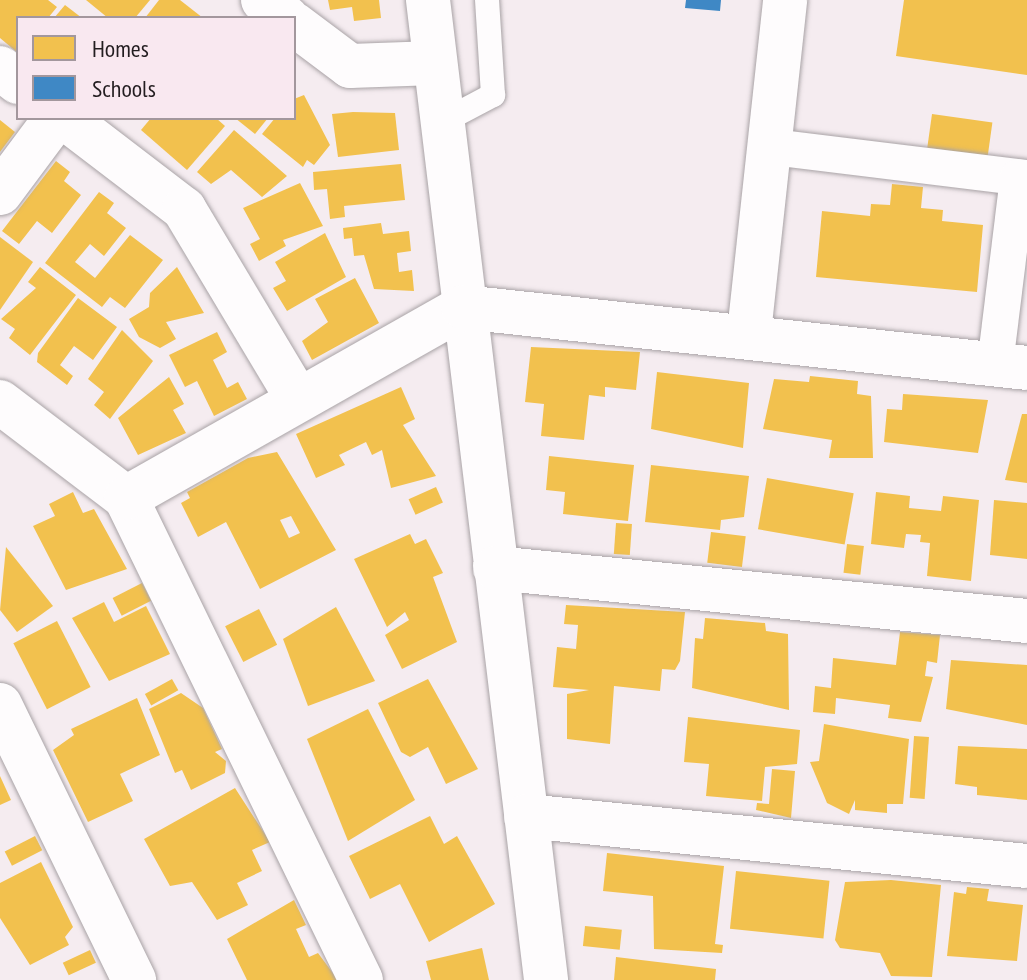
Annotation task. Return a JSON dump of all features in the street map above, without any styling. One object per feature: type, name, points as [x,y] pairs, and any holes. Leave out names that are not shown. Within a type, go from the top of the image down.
[{"type":"street","points":[[263,0],[284,16]]},
{"type":"street","points":[[428,0],[546,980]]},
{"type":"street","points":[[749,333],[773,147],[785,0]]},
{"type":"street","points":[[296,26],[350,66],[435,63]]},
{"type":"street","points":[[0,68],[16,80]]},
{"type":"street","points":[[0,193],[55,120]]},
{"type":"street","points":[[68,120],[184,209],[296,396]]},
{"type":"street","points":[[126,498],[296,396],[463,307],[749,333],[1011,366],[1022,177],[773,147]]},
{"type":"street","points":[[0,402],[126,498],[361,980]]},
{"type":"street","points":[[495,568],[1027,621]]},
{"type":"street","points":[[0,705],[134,980]]},
{"type":"street","points":[[526,816],[1027,866]]},
{"type":"lane","points":[[442,122],[493,95],[487,0]]},
{"type":"building: Homes","points":[[0,0],[48,0],[57,7],[50,16],[16,16],[16,51],[0,38]]},
{"type":"building: Homes","points":[[86,0],[150,0],[137,16],[106,16]]},
{"type":"building: Homes","points":[[159,0],[180,0],[200,16],[147,16]]},
{"type":"building: Homes","points":[[328,0],[379,0],[381,18],[354,21],[352,7],[330,10]]},
{"type":"building: Homes","points":[[904,0],[1027,0],[1027,75],[896,56]]},
{"type":"building: Homes","points":[[65,5],[79,16],[56,16]]},
{"type":"building: Homes","points":[[304,95],[330,145],[314,165],[307,160],[303,167],[262,134],[273,120],[296,120],[296,98]]},
{"type":"building: Homes","points":[[395,113],[399,150],[338,157],[332,114]]},
{"type":"building: Homes","points":[[932,114],[992,122],[988,156],[927,148]]},
{"type":"building: Homes","points":[[0,120],[15,132],[0,152]]},
{"type":"building: Homes","points":[[149,120],[218,120],[225,126],[187,170],[141,130]]},
{"type":"building: Homes","points":[[238,120],[266,120],[255,134]]},
{"type":"building: Homes","points":[[234,130],[287,176],[262,197],[231,170],[211,184],[197,172]]},
{"type":"building: Homes","points":[[56,161],[70,172],[64,181],[81,195],[52,233],[37,221],[19,244],[2,231]]},
{"type":"building: Homes","points":[[401,164],[405,200],[344,206],[345,217],[330,219],[327,189],[314,190],[313,172]]},
{"type":"building: Homes","points":[[300,183],[323,226],[283,240],[286,246],[259,261],[250,244],[260,239],[243,208]]},
{"type":"building: Homes","points":[[892,184],[923,187],[921,208],[943,210],[942,221],[983,225],[977,292],[816,277],[822,211],[870,216],[871,204],[890,205]]},
{"type":"building: Homes","points":[[99,192],[114,203],[107,213],[126,228],[104,256],[90,244],[75,262],[95,278],[130,235],[163,260],[125,308],[110,297],[102,307],[45,263]]},
{"type":"building: Homes","points":[[381,223],[383,234],[409,231],[411,251],[397,253],[399,272],[412,270],[414,291],[374,289],[364,255],[354,256],[352,238],[344,239],[343,228]]},
{"type":"building: Homes","points":[[325,233],[346,277],[287,311],[273,288],[286,281],[275,262]]},
{"type":"building: Homes","points":[[0,237],[33,262],[0,310]]},
{"type":"building: Homes","points":[[40,267],[76,295],[30,355],[9,338],[15,329],[1,319],[36,288],[28,282]]},
{"type":"building: Homes","points":[[177,267],[204,313],[166,322],[176,339],[160,348],[139,337],[129,319],[149,307],[150,293]]},
{"type":"building: Homes","points":[[355,278],[379,323],[312,360],[302,341],[328,322],[315,299]]},
{"type":"building: Homes","points":[[78,298],[117,327],[93,360],[74,346],[60,365],[73,376],[67,385],[37,362],[38,353]]},
{"type":"building: Homes","points":[[122,330],[153,361],[110,419],[94,405],[104,392],[88,379]]},
{"type":"building: Homes","points":[[217,332],[227,352],[213,360],[227,388],[238,382],[247,399],[214,416],[197,381],[185,387],[169,355]]},
{"type":"building: Homes","points":[[531,347],[640,352],[636,390],[605,387],[605,397],[589,395],[584,440],[541,436],[544,404],[525,402]]},
{"type":"building: Homes","points":[[657,372],[749,383],[743,448],[651,429]]},
{"type":"building: Homes","points":[[810,376],[858,381],[857,394],[871,396],[873,458],[829,458],[832,440],[763,429],[774,379],[809,382]]},
{"type":"building: Homes","points":[[169,377],[184,404],[173,410],[186,433],[138,455],[118,418]]},
{"type":"building: Homes","points":[[401,387],[415,419],[403,425],[436,476],[391,488],[382,450],[372,455],[366,442],[339,455],[345,465],[316,478],[296,434]]},
{"type":"building: Homes","points":[[903,394],[988,400],[978,453],[884,442],[887,409],[902,410]]},
{"type":"building: Homes","points":[[1022,414],[1027,414],[1027,483],[1005,480]]},
{"type":"building: Homes","points":[[277,452],[336,550],[260,589],[226,522],[198,537],[181,503],[190,498],[187,492],[248,458]],"holes":[[[291,516],[300,533],[289,538],[280,520]]]},
{"type":"building: Homes","points":[[549,456],[634,465],[628,521],[563,514],[565,492],[546,490]]},
{"type":"building: Homes","points":[[651,465],[749,476],[744,517],[721,520],[720,530],[645,522]]},
{"type":"building: Homes","points":[[767,478],[854,493],[845,544],[758,529]]},
{"type":"building: Homes","points":[[436,487],[443,503],[416,515],[409,499]]},
{"type":"building: Homes","points":[[73,492],[83,513],[94,509],[127,569],[66,590],[33,526],[55,516],[49,504]]},
{"type":"building: Homes","points":[[876,492],[910,496],[909,508],[941,511],[943,496],[979,500],[971,581],[927,576],[930,543],[920,542],[921,535],[906,534],[904,548],[871,544]]},
{"type":"building: Homes","points":[[994,500],[1027,503],[1027,559],[990,555]]},
{"type":"building: Homes","points":[[616,523],[632,524],[630,555],[614,554]]},
{"type":"building: Homes","points":[[711,532],[746,536],[742,567],[707,563]]},
{"type":"building: Homes","points":[[410,534],[415,544],[426,539],[443,573],[433,577],[457,642],[402,669],[385,635],[409,620],[405,612],[387,627],[354,559]]},
{"type":"building: Homes","points":[[847,544],[864,546],[860,575],[843,573]]},
{"type":"building: Homes","points":[[6,547],[53,606],[17,632],[0,610]]},
{"type":"building: Homes","points":[[142,583],[151,601],[122,616],[113,598]]},
{"type":"building: Homes","points":[[104,602],[114,622],[146,606],[170,654],[109,681],[72,618]]},
{"type":"building: Homes","points":[[566,605],[685,612],[680,661],[675,670],[662,669],[660,691],[614,686],[610,744],[567,739],[567,694],[589,690],[553,687],[557,647],[576,649],[578,625],[564,624]]},
{"type":"building: Homes","points":[[336,607],[375,681],[308,706],[283,639]]},
{"type":"building: Homes","points":[[259,609],[277,645],[243,662],[225,626]]},
{"type":"building: Homes","points":[[705,618],[765,623],[766,631],[788,634],[789,710],[692,688],[695,638],[703,639]]},
{"type":"building: Homes","points":[[57,621],[91,687],[47,709],[13,643]]},
{"type":"building: Homes","points":[[900,632],[940,635],[937,663],[927,661],[925,676],[933,677],[921,722],[888,718],[890,705],[836,698],[835,714],[813,712],[815,686],[831,688],[833,658],[896,665]]},
{"type":"building: Homes","points":[[951,660],[1027,665],[1027,725],[946,709]]},
{"type":"building: Homes","points":[[172,679],[178,690],[151,705],[145,694]]},
{"type":"building: Homes","points":[[428,679],[478,769],[446,784],[428,747],[410,757],[401,752],[378,703]]},
{"type":"building: Homes","points":[[181,693],[203,708],[222,749],[215,752],[226,761],[225,773],[191,790],[182,770],[175,773],[149,709]]},
{"type":"building: Homes","points":[[137,698],[160,755],[120,774],[133,801],[88,822],[53,750],[74,735],[71,729]]},
{"type":"building: Homes","points":[[368,709],[415,800],[348,841],[307,739]]},
{"type":"building: Homes","points":[[688,717],[800,730],[797,764],[765,767],[762,801],[706,796],[709,764],[684,762]]},
{"type":"building: Homes","points":[[824,724],[909,739],[903,804],[887,804],[887,813],[855,810],[855,800],[849,814],[827,803],[810,762],[819,761]]},
{"type":"building: Homes","points":[[914,736],[929,737],[925,799],[910,798]]},
{"type":"building: Homes","points":[[958,746],[1027,749],[1027,800],[977,795],[977,787],[955,784]]},
{"type":"building: Homes","points":[[772,769],[795,771],[791,818],[756,810],[757,803],[769,804]]},
{"type":"building: Homes","points":[[0,776],[11,800],[0,805]]},
{"type":"building: Homes","points":[[235,788],[270,842],[252,850],[262,871],[237,883],[248,905],[217,920],[192,882],[170,886],[144,839]]},
{"type":"building: Homes","points":[[430,816],[444,844],[457,836],[495,904],[429,942],[400,884],[370,899],[349,856]]},
{"type":"building: Homes","points":[[35,836],[42,850],[12,866],[5,851]]},
{"type":"building: Homes","points":[[607,853],[724,866],[715,944],[723,945],[722,953],[654,949],[653,896],[603,891]]},
{"type":"building: Homes","points":[[41,862],[73,927],[65,937],[69,945],[30,965],[0,918],[0,883]]},
{"type":"building: Homes","points":[[736,871],[829,881],[823,939],[730,929]]},
{"type":"building: Homes","points":[[891,880],[941,885],[932,977],[891,976],[880,953],[840,948],[835,940],[845,882]]},
{"type":"building: Homes","points":[[967,887],[989,889],[987,901],[1023,905],[1017,961],[947,956],[954,892],[966,894]]},
{"type":"building: Homes","points":[[294,900],[306,925],[296,929],[309,957],[318,953],[338,980],[247,980],[227,939]]},
{"type":"building: Homes","points":[[585,926],[622,930],[620,950],[583,946]]},
{"type":"building: Homes","points":[[482,948],[489,980],[431,980],[426,961]]},
{"type":"building: Homes","points":[[90,950],[96,963],[69,975],[63,963]]},
{"type":"building: Homes","points":[[616,957],[716,969],[715,980],[614,980]]},
{"type":"building: Schools","points":[[686,0],[721,0],[720,11],[685,8]]}]
